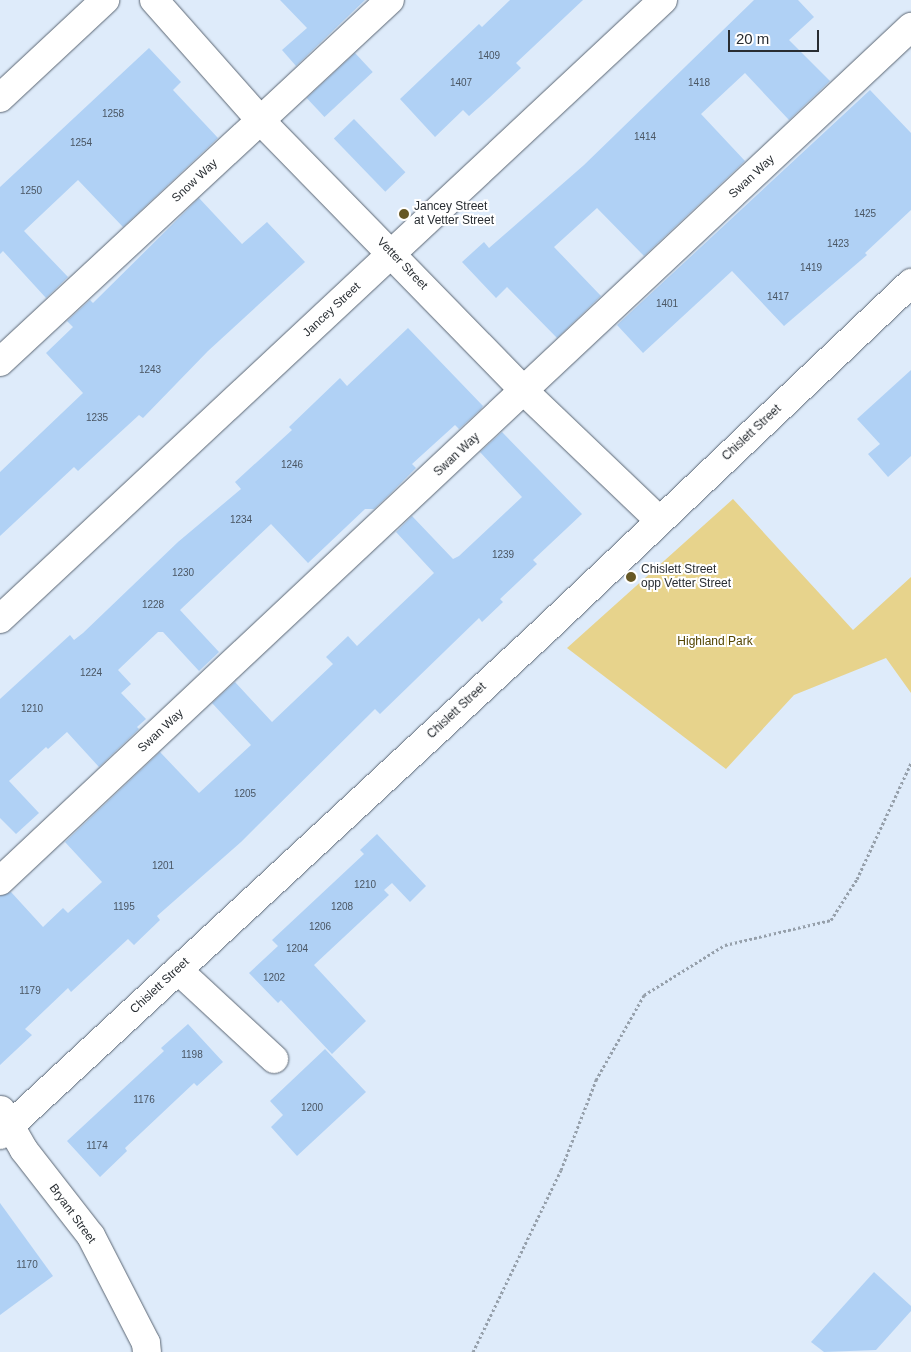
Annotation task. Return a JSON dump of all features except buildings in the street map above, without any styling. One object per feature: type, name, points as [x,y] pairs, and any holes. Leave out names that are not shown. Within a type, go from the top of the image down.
[{"type":"street","points":[[0,98],[105,0]]},
{"type":"street","name":"Vetter Street","points":[[154,0],[260,120],[393,253],[525,392],[659,520]]},
{"type":"street","name":"Snow Way","points":[[0,362],[390,0]]},
{"type":"street","name":"Jancey Street","points":[[0,619],[663,0]]},
{"type":"street","name":"Swan Way","points":[[0,881],[525,392],[911,27]]},
{"type":"street","name":"Chislett Street","points":[[3,1123],[178,970],[911,283]]},
{"type":"street","points":[[178,970],[274,1059]]},
{"type":"street","name":"Bryant Street","points":[[3,1123],[91,1236],[146,1343],[147,1352]]},
{"type":"path","points":[[473,1352],[561,1170],[596,1080],[644,996],[725,945],[831,920],[857,879],[911,762]]},
{"type":"green space","name":"Highland Park","points":[[733,499],[853,630],[911,577],[911,693],[886,658],[794,695],[726,769],[567,648]]},
{"type":"place","name":"Jancey Street at Vetter Street","points":[[404,214]]},
{"type":"place","name":"Chislett Street opp Vetter Street","points":[[631,577]]}]
